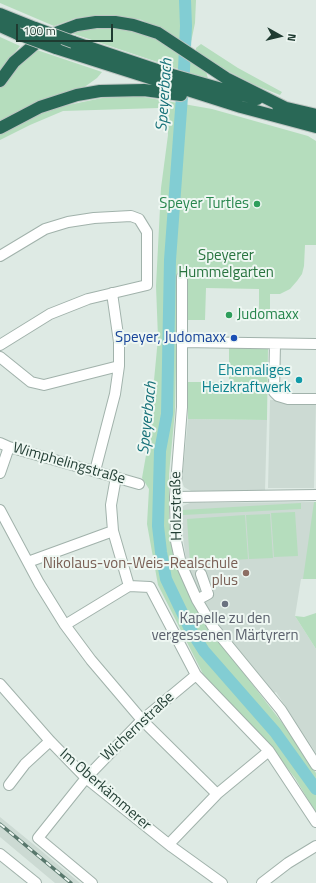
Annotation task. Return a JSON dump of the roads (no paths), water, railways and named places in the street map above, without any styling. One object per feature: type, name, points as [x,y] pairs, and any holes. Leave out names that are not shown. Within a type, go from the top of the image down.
[{"type":"highway","points":[[0,14],[73,42],[168,83],[201,93],[286,108],[316,115]]},
{"type":"highway","points":[[0,81],[14,62],[42,38],[77,24],[96,22],[133,25],[158,33],[226,78],[286,108]]},
{"type":"highway","points":[[0,26],[56,48],[241,107],[316,127]]},
{"type":"highway","points":[[0,128],[40,107],[77,95],[127,90],[168,83]]},
{"type":"street","points":[[0,256],[45,229],[68,222],[94,218],[131,216],[139,219],[147,232],[147,286],[112,292],[88,299],[50,314],[0,345]]},
{"type":"street","name":"Holzstraße","points":[[182,277],[182,407],[175,497],[176,541],[181,564],[197,600],[213,627],[281,710],[316,765]]},
{"type":"street","points":[[95,471],[115,394],[119,366],[119,342],[112,292]]},
{"type":"street","points":[[182,342],[316,344]]},
{"type":"street","points":[[275,344],[274,392],[278,396],[288,399],[316,399]]},
{"type":"street","points":[[0,357],[31,382],[44,385],[119,366]]},
{"type":"street","points":[[0,473],[4,445]]},
{"type":"street","name":"Wimphelingstraße","points":[[4,445],[139,484]]},
{"type":"street","points":[[116,478],[111,505],[113,531],[129,586]]},
{"type":"street","points":[[175,497],[316,495]]},
{"type":"street","points":[[0,510],[28,562],[65,625],[91,660],[142,720],[217,794]]},
{"type":"street","points":[[28,562],[113,531]]},
{"type":"street","points":[[197,600],[208,594],[201,574]]},
{"type":"street","points":[[65,625],[129,586],[150,587],[196,676],[269,752],[316,822]]},
{"type":"street","name":"Wichernstraße","points":[[92,883],[38,838],[86,778],[142,720],[196,676]]},
{"type":"street","name":"Im Oberkämmerer","points":[[2,691],[86,778],[169,844],[222,883]]},
{"type":"street","points":[[9,785],[26,764],[50,741]]},
{"type":"street","points":[[169,844],[217,794],[269,752]]},
{"type":"street","points":[[262,883],[288,863],[316,846]]},
{"type":"street","points":[[0,854],[36,883]]},
{"type":"waterway","name":"Speyerbach","points":[[185,0],[186,26],[184,69],[170,260],[167,414],[160,451],[158,526],[161,552],[166,579],[190,629],[204,651],[275,732],[316,789]]},
{"type":"railway","points":[[0,824],[71,883]]},
{"type":"place","name":"Speyer Turtles","points":[[257,204]]},
{"type":"place","name":"Judomaxx","points":[[229,315]]},
{"type":"place","name":"Speyer, Judomaxx","points":[[234,338]]},
{"type":"place","name":"Ehemaliges Heizkraftwerk","points":[[299,380]]},
{"type":"place","name":"Nikolaus-von-Weis-Realschule plus","points":[[246,573]]},
{"type":"place","name":"Kapelle zu den vergessenen Märtyrern","points":[[225,604]]},
{"type":"park label","name":"Speyerer Hummelgarten","points":[[226,264]]}]
